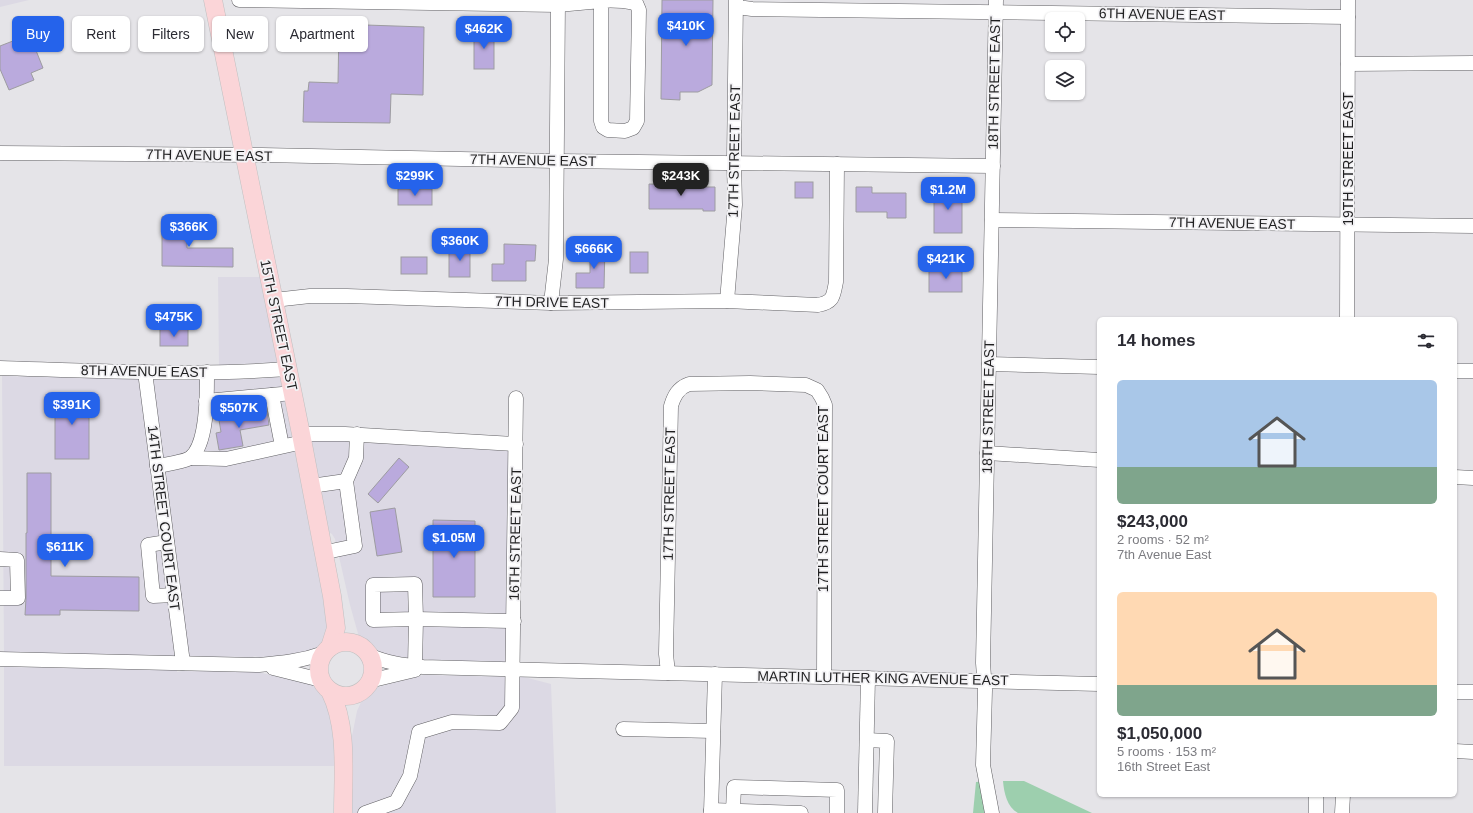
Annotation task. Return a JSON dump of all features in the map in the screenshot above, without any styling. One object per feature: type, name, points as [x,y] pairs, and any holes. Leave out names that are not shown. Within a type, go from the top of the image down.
[{"type":"main road","name":"15TH STREET EAST","points":[[213,0],[293,393],[320,535],[329,541],[343,607],[354,643]]},
{"type":"main road","points":[[320,535],[332,596],[336,628],[319,666],[325,685],[336,703],[340,716],[343,746],[343,813]]},
{"type":"main road","points":[[327,650],[342,642],[354,643],[360,646],[369,655],[372,667],[372,674],[351,709],[343,746]]},
{"type":"main road","points":[[325,685],[344,695],[351,695],[364,687]]},
{"type":"street","points":[[239,0],[601,1],[636,3],[639,10],[636,121],[633,128],[625,131],[608,130],[603,127],[600,121],[601,1]]},
{"type":"street","name":"19TH STREET EAST","points":[[1347,317],[1348,0]]},
{"type":"street","points":[[551,303],[556,259],[558,2]]},
{"type":"street","name":"6TH AVENUE EAST","points":[[737,4],[752,9],[996,6],[1348,18]]},
{"type":"street","name":"17TH STREET EAST","points":[[727,301],[735,205],[734,162],[737,4]]},
{"type":"street","name":"18TH STREET EAST","points":[[992,813],[983,765],[983,663],[996,6]]},
{"type":"street","points":[[1348,64],[1473,62]]},
{"type":"street","name":"7TH AVENUE EAST","points":[[0,153],[993,166]]},
{"type":"street","name":"7TH DRIVE EAST","points":[[274,300],[310,296],[346,296],[551,303],[727,301],[818,305],[827,304],[830,301],[836,282],[838,164]]},
{"type":"street","name":"7TH AVENUE EAST","points":[[992,220],[1473,226]]},
{"type":"street","points":[[989,364],[1097,367]]},
{"type":"street","name":"8TH AVENUE EAST","points":[[0,368],[145,372],[250,372],[288,369]]},
{"type":"street","points":[[1457,371],[1473,371]]},
{"type":"street","name":"14TH STREET COURT EAST","points":[[145,372],[183,663]]},
{"type":"street","points":[[190,458],[197,449],[205,423],[207,372]]},
{"type":"street","name":"17TH STREET EAST","points":[[668,673],[666,654],[670,422],[672,401],[676,393],[684,386],[689,384],[750,384]]},
{"type":"street","name":"17TH STREET COURT EAST","points":[[750,384],[806,385],[817,390],[825,404],[824,677]]},
{"type":"street","points":[[206,401],[293,393]]},
{"type":"street","points":[[272,395],[282,446]]},
{"type":"street","name":"16TH STREET EAST","points":[[365,813],[396,802],[410,776],[419,732],[452,722],[500,723],[512,708],[516,398]]},
{"type":"street","points":[[157,466],[190,458],[226,459],[282,446],[302,438],[357,434],[516,444]]},
{"type":"street","points":[[331,550],[355,546],[346,481],[356,458],[357,434]]},
{"type":"street","points":[[987,453],[1097,460]]},
{"type":"street","points":[[1457,477],[1473,478]]},
{"type":"street","points":[[311,486],[346,481]]},
{"type":"street","points":[[167,542],[148,545],[153,596],[174,595]]},
{"type":"street","points":[[0,558],[17,560],[18,598],[0,598]]},
{"type":"street","points":[[419,667],[416,619],[514,621]]},
{"type":"street","points":[[0,659],[259,665],[286,663],[308,659],[327,650]]},
{"type":"street","points":[[369,655],[381,661],[419,667]]},
{"type":"street","points":[[259,665],[325,685]]},
{"type":"street","points":[[364,687],[419,667]]},
{"type":"street","name":"MARTIN LUTHER KING AVENUE EAST","points":[[419,667],[1097,684]]},
{"type":"street","points":[[715,674],[711,812],[733,811],[801,813]]},
{"type":"street","points":[[865,813],[868,678]]},
{"type":"street","points":[[1457,692],[1473,692]]},
{"type":"street","points":[[623,729],[713,731]]},
{"type":"street","points":[[867,740],[886,741],[885,813]]},
{"type":"street","points":[[1457,752],[1473,752]]},
{"type":"street","points":[[733,811],[734,787],[838,790],[838,813]]},
{"type":"street","points":[[1316,797],[1316,813]]},
{"type":"street","points":[[1342,813],[1343,797]]},
{"type":"shaded area","points":[[0,0],[29,0],[0,7]]},
{"type":"shaded area","points":[[218,277],[263,277],[280,362],[219,365]]},
{"type":"shaded area","points":[[2,376],[140,379],[175,656],[4,652]]},
{"type":"shaded area","points":[[283,377],[313,534],[311,538],[314,540],[329,628],[323,643],[320,646],[306,652],[286,656],[188,656],[153,380],[250,379]]},
{"type":"shaded area","points":[[310,441],[344,441],[509,451],[507,662],[423,660],[394,656],[383,654],[373,649],[372,645],[370,646],[362,639],[362,637],[359,637],[335,539],[332,534],[326,530]]},
{"type":"shaded area","points":[[4,667],[177,670],[177,672],[258,672],[317,686],[322,693],[321,694],[325,696],[333,718],[336,766],[4,766]]},
{"type":"shaded area","points":[[424,675],[524,677],[551,684],[556,813],[352,813],[350,746],[357,711],[363,698],[373,691],[374,688]]},
{"type":"green space","points":[[990,781],[999,813],[973,813],[976,782]]},
{"type":"green space","points":[[1003,781],[1024,781],[1092,813],[1018,813],[1011,807],[1005,795]]},
{"type":"building","points":[[662,0],[713,0],[712,85],[698,92],[680,92],[680,100],[661,99]]},
{"type":"building","points":[[368,25],[424,27],[423,95],[391,94],[390,123],[303,122],[304,91],[308,91],[309,82],[338,83],[339,52],[368,52]]},
{"type":"building","points":[[474,30],[494,30],[494,69],[474,69]]},
{"type":"building","points":[[12,41],[12,52],[37,52],[43,68],[31,73],[34,80],[9,90],[0,69],[0,46]]},
{"type":"building","points":[[795,182],[813,182],[813,198],[795,198]]},
{"type":"building","points":[[649,184],[686,185],[686,187],[715,187],[715,211],[703,211],[703,209],[649,209]]},
{"type":"building","points":[[856,187],[872,187],[872,193],[906,193],[906,218],[887,218],[887,212],[856,212]]},
{"type":"building","points":[[398,189],[432,189],[432,205],[398,205]]},
{"type":"building","points":[[934,189],[962,189],[962,233],[934,233]]},
{"type":"building","points":[[162,217],[187,217],[187,248],[233,248],[233,267],[162,266]]},
{"type":"building","points":[[504,244],[536,245],[535,261],[526,261],[526,281],[492,281],[492,264],[504,264]]},
{"type":"building","points":[[590,246],[605,246],[604,288],[576,288],[576,273],[590,273]]},
{"type":"building","points":[[449,247],[470,247],[470,277],[449,277]]},
{"type":"building","points":[[630,252],[648,252],[648,273],[630,273]]},
{"type":"building","points":[[401,257],[427,257],[427,274],[401,274]]},
{"type":"building","points":[[929,268],[962,268],[962,292],[929,292]]},
{"type":"building","points":[[160,329],[188,329],[188,346],[160,346]]},
{"type":"building","points":[[55,394],[89,394],[89,459],[55,459]]},
{"type":"building","points":[[267,411],[269,425],[240,430],[243,446],[219,450],[216,433],[221,432],[219,420]]},
{"type":"building","points":[[399,458],[409,467],[378,503],[368,494]]},
{"type":"building","points":[[27,473],[51,473],[51,576],[139,577],[139,611],[60,610],[60,615],[25,615]]},
{"type":"building","points":[[395,508],[402,552],[377,556],[370,512]]},
{"type":"building","points":[[433,520],[475,521],[475,597],[433,597]]}]
